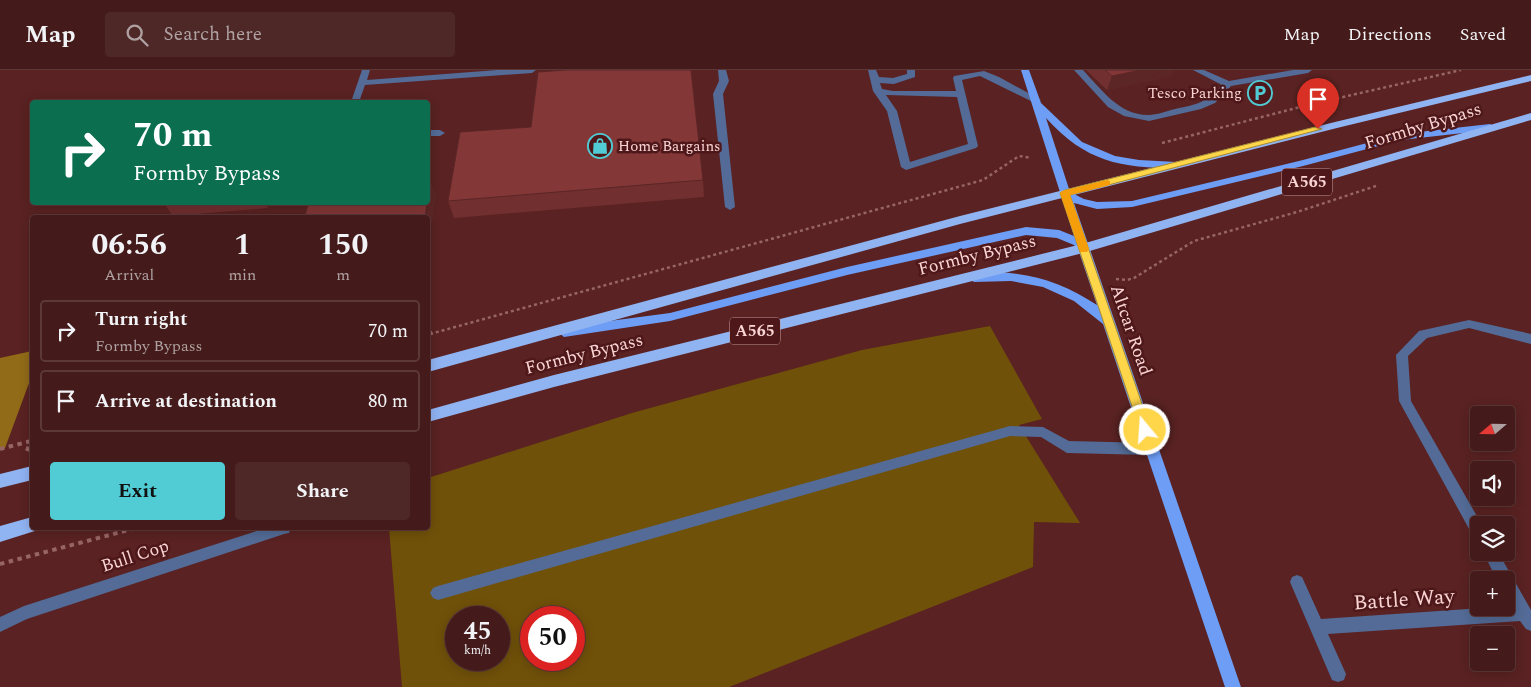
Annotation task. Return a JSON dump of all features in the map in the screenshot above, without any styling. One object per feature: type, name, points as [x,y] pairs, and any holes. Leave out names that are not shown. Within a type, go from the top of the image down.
[{"type":"highway","name":"Formby Bypass","points":[[430,365],[960,220],[1531,78]]},
{"type":"highway","name":"Formby Bypass","points":[[430,415],[554,381],[1083,248],[1531,116]]},
{"type":"highway","points":[[0,482],[30,474]]},
{"type":"highway","points":[[0,534],[30,526]]},
{"type":"main road","name":"Altcar Road","points":[[1025,70],[1054,151],[1083,248],[1232,687]]},
{"type":"main road","points":[[1036,101],[1073,139],[1093,151],[1131,162],[1177,165]]},
{"type":"main road","points":[[1065,193],[1076,202],[1083,204],[1107,206],[1132,204],[1303,163],[1401,137],[1490,127]]},
{"type":"main road","points":[[544,335],[670,317],[847,271],[1026,231],[1059,234],[1078,242],[1083,248]]},
{"type":"main road","points":[[963,279],[1010,277],[1051,284],[1082,300],[1110,325]]},
{"type":"street","points":[[356,100],[366,70]]},
{"type":"street","points":[[362,83],[482,72],[532,70]]},
{"type":"street","points":[[722,70],[724,81],[718,94],[730,207]]},
{"type":"street","points":[[872,70],[878,91],[892,111]]},
{"type":"street","points":[[875,80],[894,81],[912,75],[911,70]]},
{"type":"street","points":[[1078,70],[1111,105],[1127,114],[1149,118],[1212,101],[1228,84]]},
{"type":"street","points":[[1197,70],[1228,84],[1308,70]]},
{"type":"street","points":[[893,94],[892,111],[906,167],[973,146],[960,94],[959,74],[981,73],[1036,101]]},
{"type":"street","points":[[878,91],[893,94],[960,94]]},
{"type":"street","points":[[430,133],[440,132]]},
{"type":"street","points":[[1470,517],[1405,401],[1402,355],[1424,334],[1468,324],[1526,336],[1531,339]]},
{"type":"street","points":[[438,593],[1010,432],[1043,432],[1067,447],[1151,449]]},
{"type":"street","name":"Bull Cop","points":[[0,625],[41,607],[278,530]]},
{"type":"street","points":[[1297,582],[1338,674]]},
{"type":"street","points":[[1515,596],[1528,618]]},
{"type":"street","name":"Battle Way","points":[[1317,628],[1528,618]]},
{"type":"path","points":[[1159,144],[1308,105],[1461,70]]},
{"type":"path","points":[[430,333],[983,180],[1019,156],[1031,158]]},
{"type":"path","points":[[1127,280],[1134,278],[1194,241],[1297,212],[1381,184]]},
{"type":"path","points":[[0,449],[30,441]]},
{"type":"path","points":[[0,564],[128,530]]},
{"type":"shaded area","points":[[990,326],[1042,419],[1019,425],[1080,523],[1034,522],[1033,567],[729,687],[402,687],[389,530],[430,530],[430,477],[632,413],[862,350]]},
{"type":"shaded area","points":[[30,351],[30,380],[5,448],[0,449],[0,358]]},
{"type":"building","name":"Home Bargains","points":[[566,70],[691,70],[703,180],[448,201],[460,132],[531,127],[538,72]]},
{"type":"building","points":[[1105,70],[1141,70],[1112,76]]},
{"type":"building","points":[[308,205],[427,205],[425,215],[305,215]]},
{"type":"slow traffic","points":[[1084,249],[1065,193],[1107,183]]},
{"type":"place","name":"Tesco Parking","points":[[1260,93]]},
{"type":"place","name":"Home Bargains","points":[[600,146]]},
{"type":"route","points":[[1145,430],[1065,193],[1318,129]]}]
